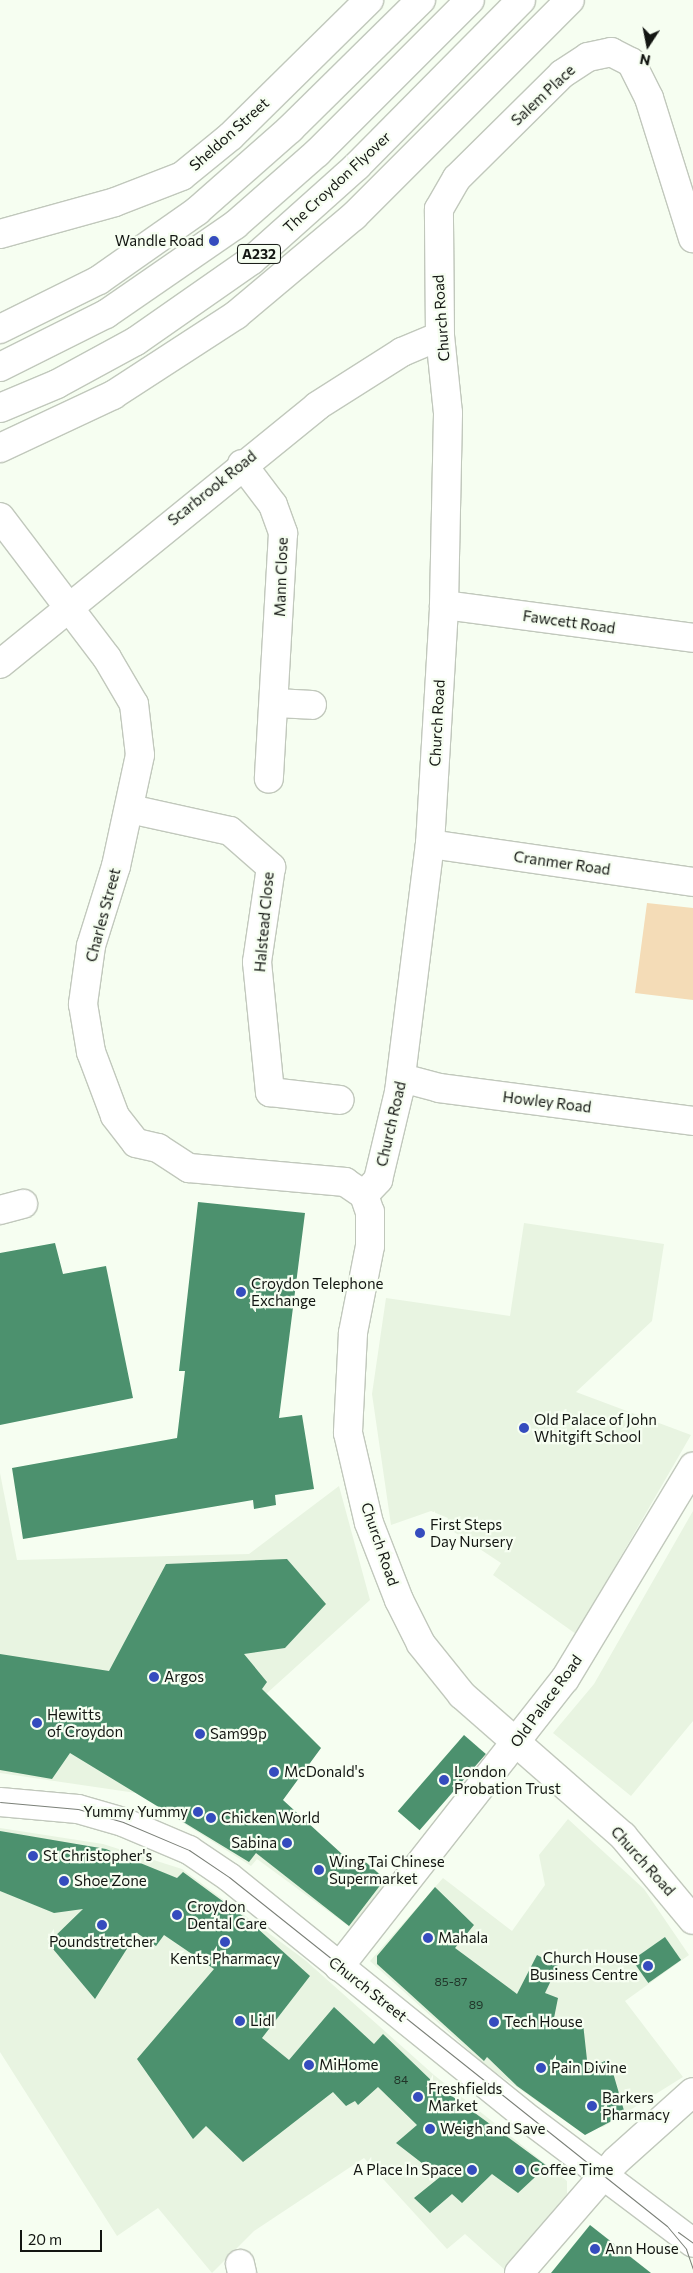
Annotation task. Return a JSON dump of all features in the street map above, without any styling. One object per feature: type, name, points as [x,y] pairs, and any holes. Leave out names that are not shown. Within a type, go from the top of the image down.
[{"type":"main road","name":"Sheldon Street","points":[[0,234],[115,202],[182,176],[231,136],[369,0]]},
{"type":"main road","points":[[0,329],[100,280],[164,237],[242,173],[420,0]]},
{"type":"main road","name":"A232","points":[[0,367],[106,314],[235,225],[317,153],[470,0]]},
{"type":"main road","name":"The Croydon Flyover","points":[[0,408],[57,384],[136,341],[244,266],[357,166],[521,0]]},
{"type":"main road","points":[[0,448],[141,380],[236,316],[309,255],[439,135],[570,0]]},
{"type":"main road","name":"Salem Place","points":[[444,198],[457,178],[562,74],[588,57],[611,52],[631,62],[649,98],[693,238]]},
{"type":"main road","name":"Church Road","points":[[444,198],[437,227],[440,336],[448,413],[444,605],[430,844],[402,1078],[386,1156],[378,1180],[364,1194],[370,1212],[370,1246],[353,1333],[348,1433],[370,1523],[421,1644],[462,1695],[623,1836],[693,1920]]},
{"type":"main road","name":"Scarbrook Road","points":[[0,664],[242,464],[324,400],[388,360],[440,336]]},
{"type":"main road","name":"Mann Close","points":[[242,464],[273,505],[283,533],[276,703],[269,779]]},
{"type":"main road","points":[[0,517],[66,610]]},
{"type":"main road","name":"Fawcett Road","points":[[444,605],[693,638]]},
{"type":"main road","name":"Charles Street","points":[[66,610],[107,658],[134,704],[140,755],[130,809],[91,946],[83,1004],[91,1052],[116,1116],[136,1143],[158,1148],[189,1168],[345,1182],[364,1194]]},
{"type":"main road","points":[[276,703],[312,705]]},
{"type":"main road","name":"Halstead Close","points":[[130,809],[230,831],[271,867],[257,962],[270,1092],[340,1100]]},
{"type":"main road","name":"Cranmer Road","points":[[430,844],[693,882]]},
{"type":"main road","name":"Howley Road","points":[[402,1078],[440,1088],[693,1121]]},
{"type":"main road","name":"Old Palace Road","points":[[339,1967],[565,1679],[693,1467]]},
{"type":"main road","name":"Church Street","points":[[0,1802],[78,1809],[160,1836],[229,1877],[339,1967],[693,2243]]},
{"type":"main road","points":[[518,2273],[604,2175],[693,2092]]},
{"type":"shaded area","points":[[647,903],[693,908],[693,1000],[635,993]]},
{"type":"shaded area","name":"Old Palace of John Whitgift School","points":[[524,1223],[664,1244],[652,1321],[576,1392],[691,1435],[576,1634],[493,1575],[501,1563],[445,1526],[448,1518],[431,1511],[391,1525],[372,1394],[386,1298],[510,1316]]},
{"type":"shaded area","points":[[0,1473],[17,1560],[249,1554],[339,1486],[370,1600],[266,1694],[321,1748],[274,1811],[354,1865],[361,1858],[388,1880],[351,1928],[257,1859],[251,1866],[136,1793],[0,1773]]},
{"type":"shaded area","points":[[693,1511],[693,1721],[631,1796],[553,1733],[594,1684]]},
{"type":"shaded area","points":[[568,1819],[644,1889],[689,1955],[625,2001],[683,2077],[603,2127],[577,2129],[485,2065],[370,1961],[443,1878],[512,1931],[545,1885],[539,1855]]},
{"type":"shaded area","points":[[0,1828],[103,1844],[182,1869],[305,1960],[434,2075],[567,2181],[567,2194],[504,2269],[465,2234],[447,2249],[364,2158],[254,2231],[212,2273],[158,2208],[117,2236],[0,2052]]},
{"type":"building","name":"Croydon Telephone Exchange","points":[[198,1202],[305,1213],[279,1418],[302,1415],[314,1489],[275,1495],[276,1505],[254,1509],[253,1500],[23,1539],[12,1468],[177,1438],[185,1371],[179,1371]]},
{"type":"building","points":[[55,1243],[63,1274],[106,1266],[133,1398],[0,1425],[0,1253]]},
{"type":"building","points":[[287,1559],[326,1604],[285,1648],[244,1654],[267,1682],[262,1689],[321,1748],[283,1800],[354,1865],[361,1858],[385,1879],[349,1926],[256,1853],[249,1862],[70,1753],[52,1779],[0,1770],[0,1654],[109,1671],[166,1564]]},
{"type":"building","name":"London Probation Trust","points":[[464,1735],[486,1754],[420,1830],[398,1811]]},
{"type":"building","points":[[0,1831],[106,1849],[177,1878],[183,1872],[247,1919],[310,1976],[262,2038],[289,2060],[334,2007],[374,2044],[383,2034],[434,2083],[547,2166],[518,2193],[492,2174],[462,2203],[452,2194],[430,2213],[414,2198],[440,2177],[396,2143],[417,2125],[378,2087],[358,2105],[355,2101],[346,2106],[333,2092],[243,2162],[206,2126],[193,2139],[137,2059],[214,1969],[164,1935],[156,1946],[137,1933],[95,1999],[48,1943],[83,1909],[54,1913],[0,1891]]},
{"type":"building","points":[[435,1887],[474,1925],[455,1948],[517,1994],[537,1955],[558,1966],[545,1993],[558,1998],[554,2018],[583,2023],[588,2069],[609,2059],[625,2114],[585,2135],[517,2086],[487,2057],[484,2061],[377,1964],[377,1956]]},
{"type":"building","name":"Church House Business Centre","points":[[665,1937],[681,1960],[648,1983],[632,1960]]},
{"type":"building","name":"Ann House","points":[[590,2225],[651,2273],[551,2273]]},
{"type":"tram line","points":[[0,1802],[78,1809],[123,1822],[189,1850],[229,1877],[667,2226],[686,2249],[693,2269]]},
{"type":"tram line","points":[[678,2232],[693,2243]]},
{"type":"place","name":"Wandle Road","points":[[214,241]]},
{"type":"place","name":"Croydon Telephone Exchange","points":[[241,1292]]},
{"type":"place","name":"Old Palace of John Whitgift School","points":[[524,1428]]},
{"type":"place","name":"First Steps Day Nursery","points":[[420,1533]]},
{"type":"place","name":"Argos","points":[[154,1677]]},
{"type":"place","name":"Hewitts of Croydon","points":[[37,1723]]},
{"type":"place","name":"Sam99p","points":[[200,1734]]},
{"type":"place","name":"McDonald's","points":[[274,1772]]},
{"type":"place","name":"London Probation Trust","points":[[444,1780]]},
{"type":"place","name":"Yummy Yummy","points":[[198,1812]]},
{"type":"place","name":"Chicken World","points":[[211,1818]]},
{"type":"place","name":"Sabina","points":[[287,1843]]},
{"type":"place","name":"St Christopher's","points":[[33,1856]]},
{"type":"place","name":"Wing Tai Chinese Supermarket","points":[[319,1870]]},
{"type":"place","name":"Shoe Zone","points":[[64,1881]]},
{"type":"place","name":"Croydon Dental Care","points":[[177,1915]]},
{"type":"place","name":"Poundstretcher","points":[[102,1925]]},
{"type":"place","name":"Mahala","points":[[428,1938]]},
{"type":"place","name":"Kents Pharmacy","points":[[225,1942]]},
{"type":"place","name":"Church House Business Centre","points":[[648,1966]]},
{"type":"place","name":"Lidl","points":[[240,2021]]},
{"type":"place","name":"Tech House","points":[[494,2022]]},
{"type":"place","name":"MiHome","points":[[309,2065]]},
{"type":"place","name":"Pain Divine","points":[[541,2068]]},
{"type":"place","name":"Freshfields Market","points":[[418,2097]]},
{"type":"place","name":"Barkers Pharmacy","points":[[592,2106]]},
{"type":"place","name":"Weigh and Save","points":[[430,2129]]},
{"type":"place","name":"A Place In Space","points":[[472,2170]]},
{"type":"place","name":"Coffee Time","points":[[520,2170]]},
{"type":"place","name":"Ann House","points":[[595,2249]]}]
